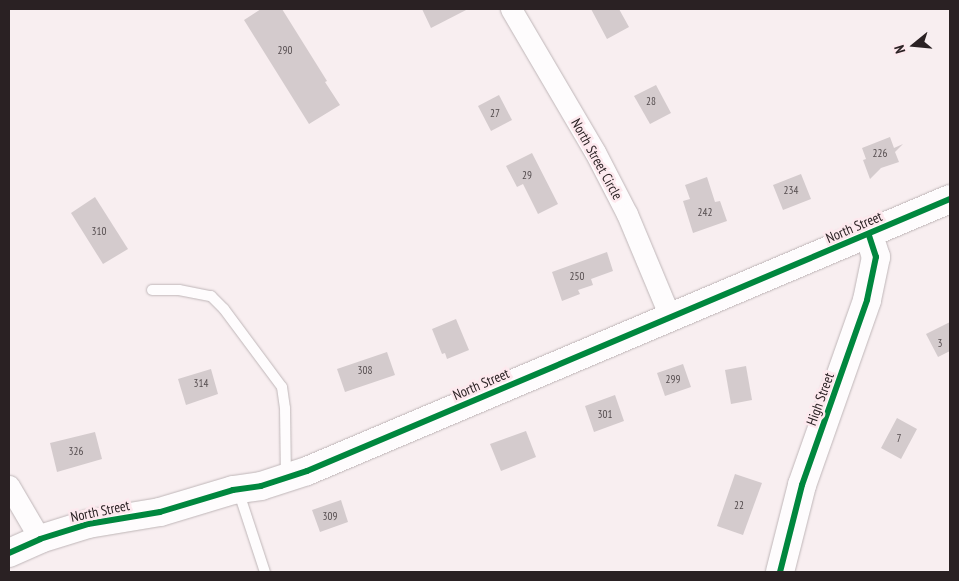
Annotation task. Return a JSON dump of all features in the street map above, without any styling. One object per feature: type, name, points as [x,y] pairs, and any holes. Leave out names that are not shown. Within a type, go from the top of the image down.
[{"type":"street","name":"North Street Circle","points":[[511,9],[595,152],[618,196],[670,317]]},
{"type":"street","name":"North Street","points":[[9,553],[40,539],[88,524],[160,512],[238,489],[261,486],[306,472],[670,317],[869,235],[950,199]]},
{"type":"street","name":"High Street","points":[[780,572],[802,485],[867,300],[876,257],[869,235]]},
{"type":"street","points":[[9,486],[40,539]]},
{"type":"lane","points":[[152,290],[179,290],[211,296],[224,309],[282,387],[285,408],[286,478]]},
{"type":"lane","points":[[238,489],[266,572]]},
{"type":"building","points":[[261,9],[282,9],[340,105],[309,124],[244,20]]},
{"type":"building","points":[[422,9],[468,9],[431,28]]},
{"type":"building","points":[[591,9],[619,9],[629,27],[607,39]]},
{"type":"building","points":[[656,85],[671,113],[650,124],[634,96]]},
{"type":"building","points":[[499,95],[512,120],[491,131],[478,106]]},
{"type":"building","points":[[890,137],[894,148],[903,144],[895,152],[899,162],[881,168],[870,179],[863,160],[866,159],[862,148]]},
{"type":"building","points":[[532,153],[558,204],[538,214],[523,184],[517,187],[506,166]]},
{"type":"building","points":[[801,174],[811,199],[783,210],[773,185]]},
{"type":"building","points":[[707,177],[715,202],[720,201],[727,221],[693,233],[683,201],[690,199],[685,185]]},
{"type":"building","points":[[95,197],[128,249],[103,264],[71,213]]},
{"type":"building","points":[[607,252],[613,271],[591,279],[593,285],[578,290],[580,294],[562,301],[552,272]]},
{"type":"building","points":[[456,319],[469,350],[447,359],[445,353],[442,354],[432,329]]},
{"type":"building","points":[[950,322],[950,351],[938,357],[926,334]]},
{"type":"building","points":[[387,352],[395,375],[345,392],[337,369]]},
{"type":"building","points":[[683,364],[691,387],[665,396],[657,373]]},
{"type":"building","points":[[746,366],[752,400],[731,404],[725,370]]},
{"type":"building","points":[[211,369],[218,394],[186,405],[178,379]]},
{"type":"building","points":[[615,395],[624,421],[594,432],[585,406]]},
{"type":"building","points":[[897,418],[917,429],[901,459],[881,448]]},
{"type":"building","points":[[526,431],[536,457],[501,471],[490,444]]},
{"type":"building","points":[[95,432],[102,459],[57,472],[50,443]]},
{"type":"building","points":[[735,474],[762,483],[743,535],[717,526]]},
{"type":"building","points":[[341,500],[348,522],[320,532],[312,510]]},
{"type":"cycle path","points":[[9,553],[40,539],[88,524],[160,512],[233,490],[261,486],[307,471],[950,199]]},
{"type":"cycle path","points":[[780,572],[802,485],[867,300],[876,257],[869,235]]}]
